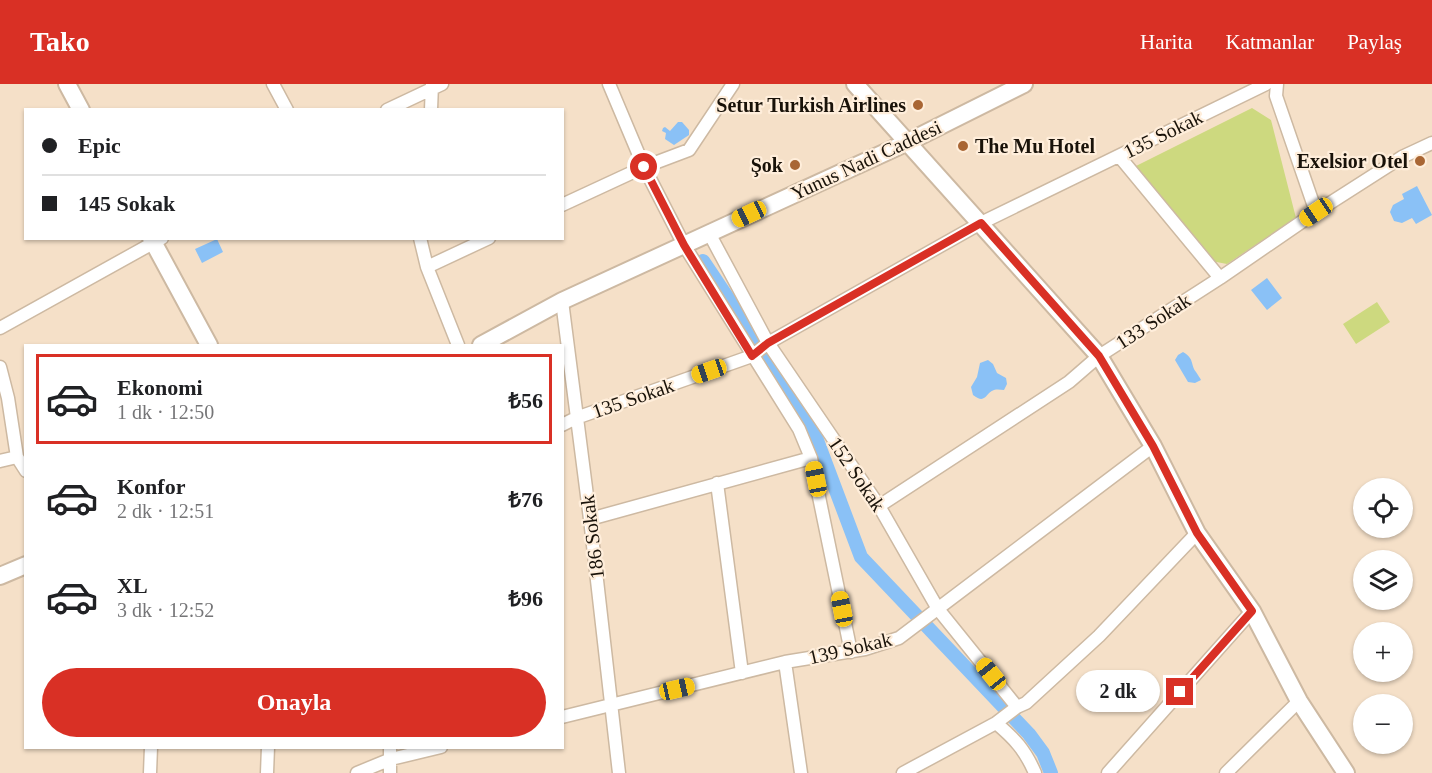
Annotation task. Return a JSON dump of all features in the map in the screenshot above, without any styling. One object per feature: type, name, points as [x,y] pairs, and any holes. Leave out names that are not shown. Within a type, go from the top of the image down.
[{"type":"street","points":[[67,84],[80,108]]},
{"type":"street","points":[[273,84],[286,108]]},
{"type":"street","name":"152 Sokak","points":[[609,84],[644,167],[684,245],[879,506],[938,609],[1007,715],[1015,740],[1028,755],[1035,773]]},
{"type":"street","points":[[564,204],[644,167],[689,150],[733,84]]},
{"type":"street","points":[[855,84],[1099,356],[1153,446],[1197,533],[1252,611],[1299,700],[1346,773]]},
{"type":"street","name":"Yunus Nadi Caddesi","points":[[483,344],[561,302],[908,142],[1024,84]]},
{"type":"street","points":[[1277,84],[1276,96],[1316,212]]},
{"type":"street","points":[[391,108],[436,85]]},
{"type":"street","points":[[431,108],[436,85]]},
{"type":"street","name":"135 Sokak","points":[[564,424],[761,349],[981,223],[1261,86]]},
{"type":"street","name":"133 Sokak","points":[[879,506],[1069,382],[1099,356],[1220,278],[1316,212],[1402,157],[1432,143]]},
{"type":"street","points":[[1119,156],[1220,278]]},
{"type":"street","name":"152 Sokak","points":[[709,233],[811,458],[851,652]]},
{"type":"street","points":[[0,328],[156,240],[208,344]]},
{"type":"street","points":[[420,240],[427,267],[458,344]]},
{"type":"street","points":[[427,267],[485,240]]},
{"type":"street","name":"186 Sokak","points":[[561,302],[590,519],[619,773]]},
{"type":"street","points":[[0,367],[8,398],[17,457],[24,468]]},
{"type":"street","name":"139 Sokak","points":[[564,717],[785,662],[851,652],[900,638],[1153,446]]},
{"type":"street","points":[[0,461],[17,457]]},
{"type":"street","points":[[590,519],[811,458]]},
{"type":"street","points":[[717,483],[742,673]]},
{"type":"street","points":[[903,773],[1026,703],[1099,636],[1197,533]]},
{"type":"street","points":[[0,576],[24,566]]},
{"type":"street","points":[[1108,773],[1252,611]]},
{"type":"street","points":[[785,662],[801,773]]},
{"type":"street","points":[[1226,773],[1299,700]]},
{"type":"street","points":[[150,773],[151,749]]},
{"type":"street","points":[[267,773],[268,749]]},
{"type":"street","points":[[357,773],[390,753],[424,749]]},
{"type":"street","points":[[390,753],[390,773]]},
{"type":"green space","points":[[1252,108],[1271,120],[1296,218],[1227,264],[1206,260],[1132,168]]},
{"type":"green space","points":[[1377,302],[1390,322],[1356,344],[1343,324]]},
{"type":"water","points":[[678,122],[682,122],[689,130],[689,135],[674,145],[665,139],[666,133],[662,131],[665,127],[670,131]]},
{"type":"water","points":[[1417,186],[1432,215],[1416,224],[1412,218],[1402,223],[1394,221],[1390,212],[1393,205],[1404,199],[1402,194]]},
{"type":"water","points":[[217,240],[223,252],[202,263],[195,249]]},
{"type":"water","points":[[1267,278],[1282,298],[1267,310],[1251,290]]},
{"type":"water","points":[[1183,352],[1191,359],[1201,380],[1195,383],[1188,382],[1175,360]]},
{"type":"water","points":[[988,360],[993,364],[997,373],[1006,378],[1007,384],[1004,390],[991,391],[981,399],[973,395],[971,387],[977,377],[980,363]]},
{"type":"waterway","points":[[703,261],[809,419],[861,557],[1029,734],[1043,753],[1051,773]]},
{"type":"place","name":"Setur Turkish Airlines","points":[[918,105]]},
{"type":"place","name":"The Mu Hotel","points":[[963,146]]},
{"type":"place","name":"Exelsior Otel","points":[[1420,161]]},
{"type":"place","name":"Şok","points":[[795,165]]},
{"type":"route","points":[[644,167],[684,245],[752,356],[768,343],[981,223],[1099,356],[1153,446],[1197,533],[1252,611],[1180,692]]}]
